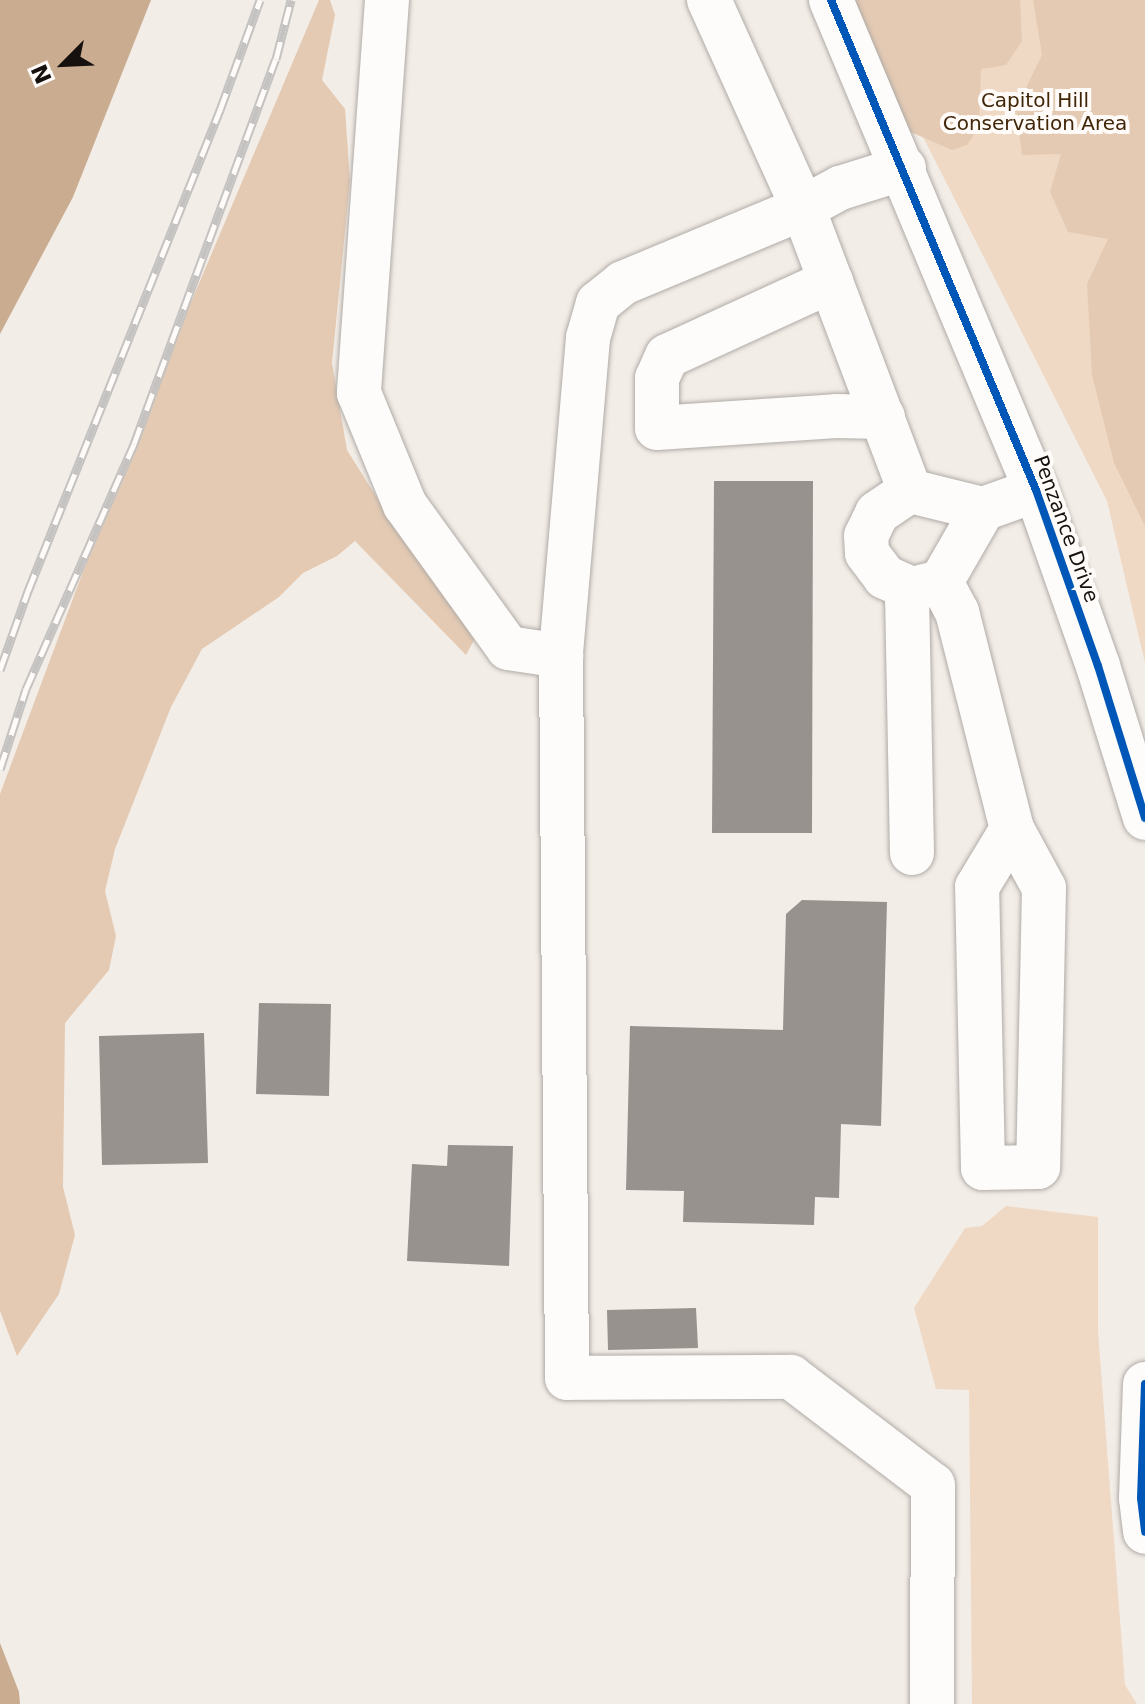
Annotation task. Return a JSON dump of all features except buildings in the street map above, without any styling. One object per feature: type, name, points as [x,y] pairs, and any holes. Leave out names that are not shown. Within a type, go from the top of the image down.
[{"type":"street","points":[[387,0],[359,393],[405,505],[508,648],[561,656]]},
{"type":"street","points":[[709,0],[803,208],[910,491]]},
{"type":"street","name":"Penzance Drive","points":[[831,0],[904,168],[1036,490],[1098,666],[1145,818]]},
{"type":"street","points":[[904,168],[840,188],[803,208],[623,283],[598,303],[588,338],[561,656],[567,1378],[791,1377],[933,1485],[932,1704]]},
{"type":"street","points":[[831,281],[667,356],[657,378],[657,428],[836,416],[883,417]]},
{"type":"street","points":[[1012,829],[977,887],[983,1168],[1038,1167],[1044,888],[1012,829],[957,612],[927,586],[885,577],[867,553],[866,536],[877,513],[910,491],[983,509],[1036,490]]},
{"type":"street","points":[[912,853],[907,600],[927,586],[983,509]]},
{"type":"street","points":[[1145,1384],[1141,1498],[1145,1532]]},
{"type":"green space","points":[[319,0],[330,0],[335,15],[322,80],[345,109],[350,181],[332,363],[347,450],[394,525],[443,587],[474,640],[466,655],[355,541],[337,556],[303,573],[279,597],[202,649],[171,707],[115,849],[105,891],[116,936],[109,970],[65,1023],[63,1187],[75,1235],[59,1294],[17,1356],[0,1311],[0,794],[128,451]]},
{"type":"green space","points":[[830,0],[1020,0],[1022,41],[1006,65],[981,69],[979,127],[967,145],[952,150],[906,130]]},
{"type":"green space","name":"Capitol Hill Conservation Area","points":[[854,0],[1145,0],[1145,663],[1107,501]]},
{"type":"green space","points":[[1033,0],[1145,0],[1145,526],[1114,463],[1092,375],[1087,284],[1108,239],[1068,232],[1050,192],[1061,154],[1022,155],[1016,108],[1042,55]]},
{"type":"green space","points":[[1006,1206],[1098,1217],[1098,1331],[1125,1685],[1137,1704],[972,1704],[969,1390],[936,1389],[914,1308],[965,1228],[982,1226]]},
{"type":"shaded area","points":[[0,0],[151,0],[73,197],[0,334]]},
{"type":"shaded area","points":[[0,1643],[19,1692],[20,1704],[0,1704]]},
{"type":"railway","points":[[0,670],[28,591],[220,110],[260,0]]},
{"type":"railway","points":[[0,769],[26,689],[134,444],[276,59],[291,0]]},
{"type":"cycle path","points":[[831,0],[1036,490],[1098,666],[1145,818]]},
{"type":"cycle path","points":[[1145,1384],[1141,1498],[1145,1532]]}]
